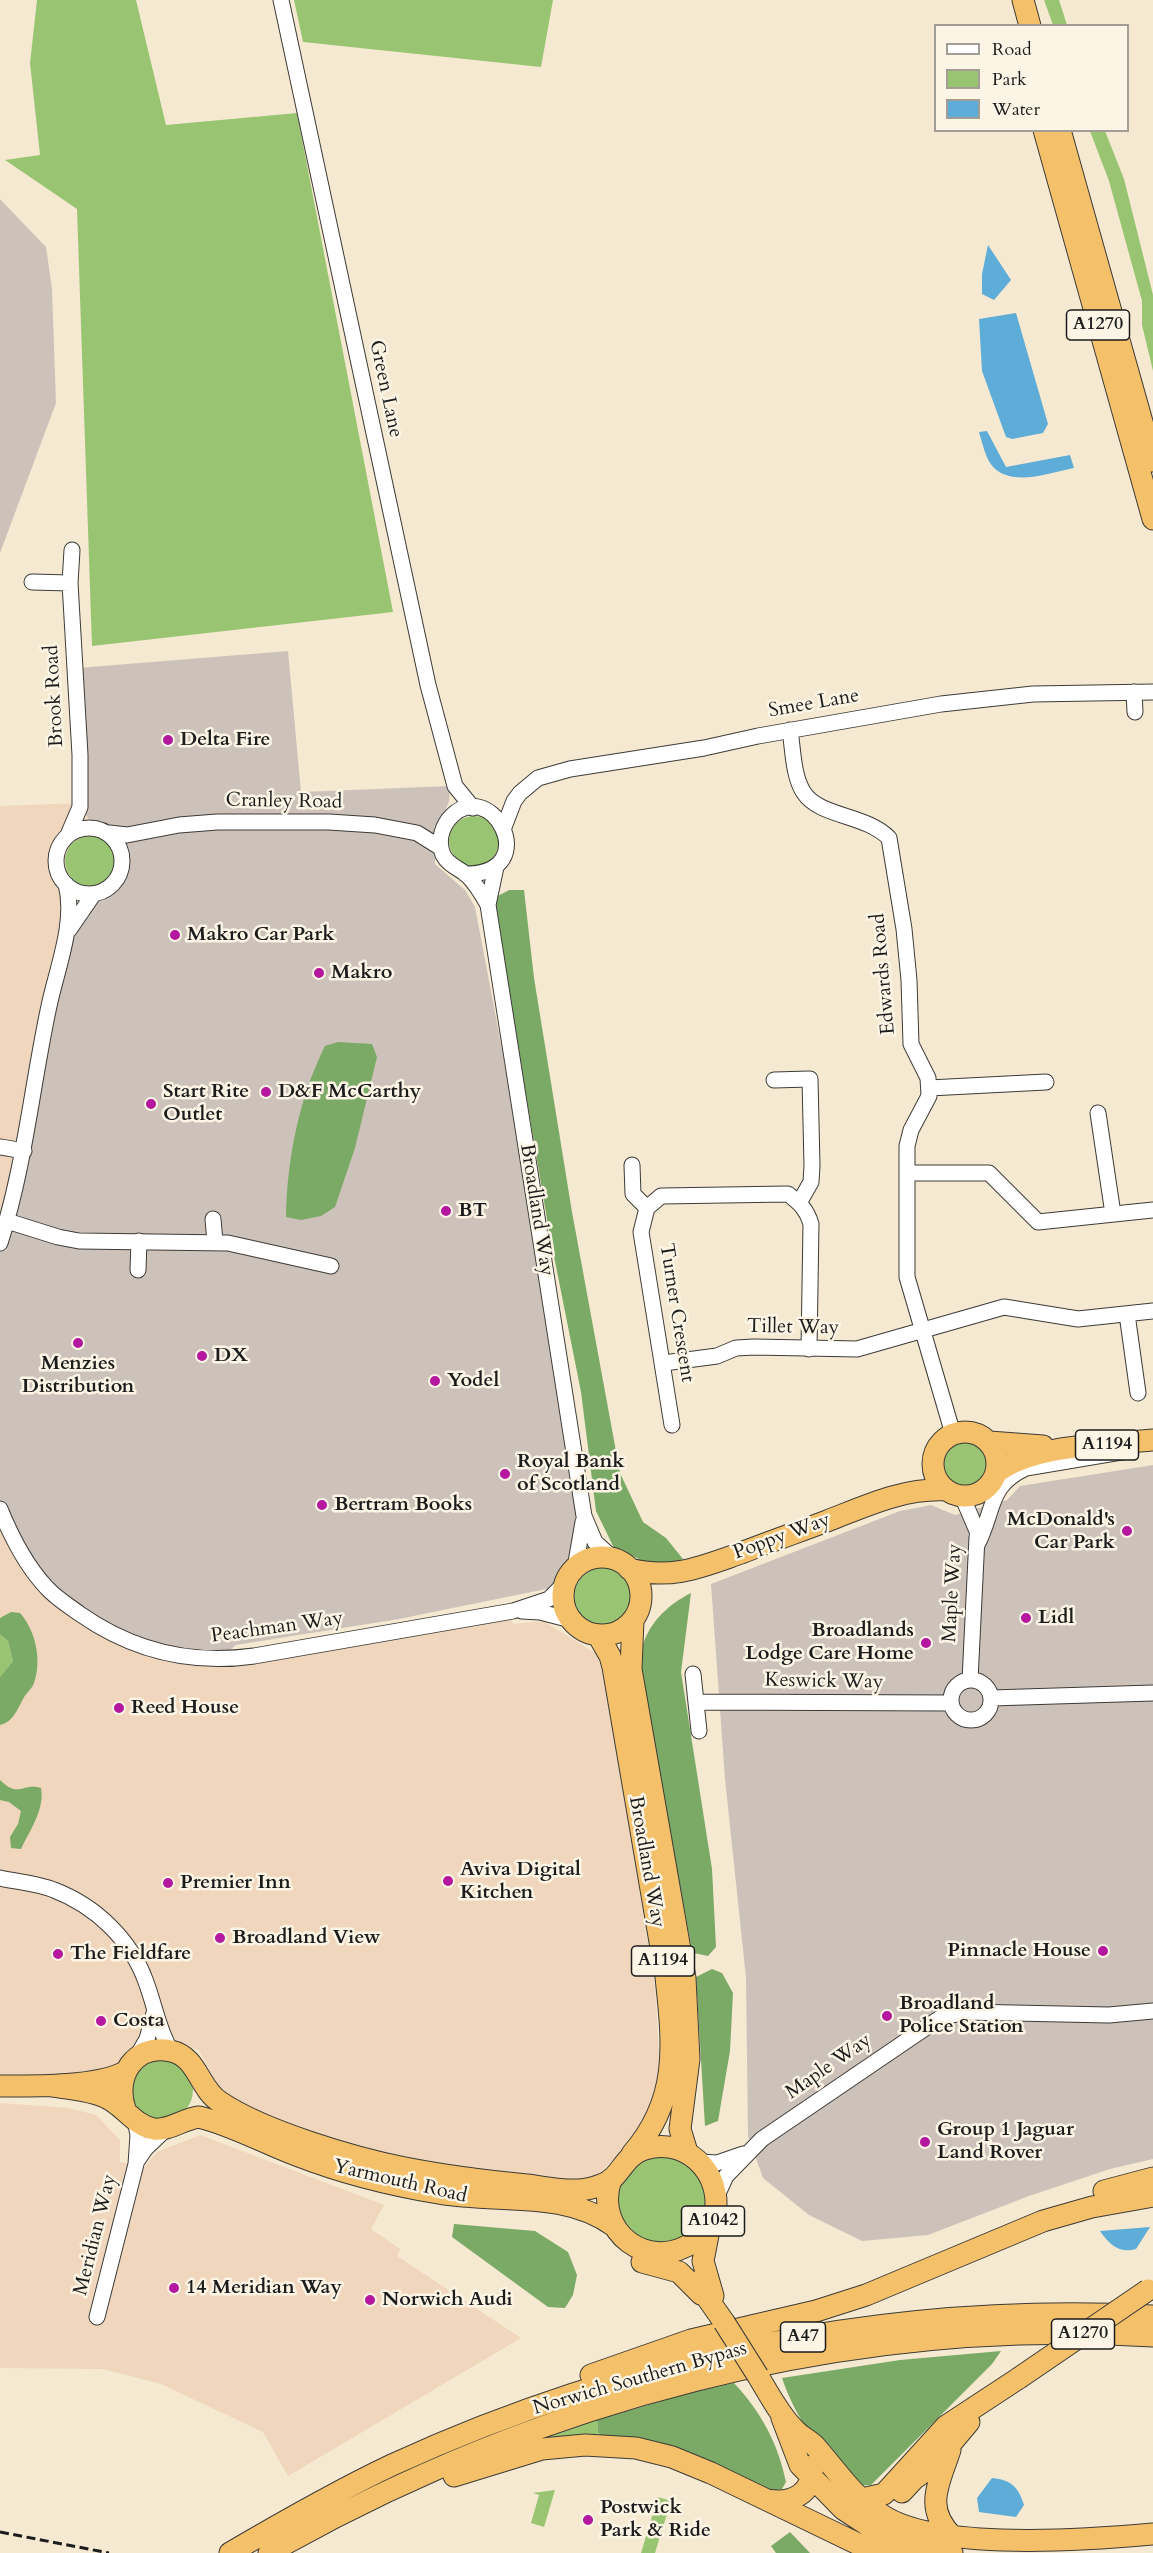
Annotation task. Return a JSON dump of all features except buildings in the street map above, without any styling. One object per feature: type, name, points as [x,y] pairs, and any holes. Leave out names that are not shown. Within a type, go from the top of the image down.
[{"type":"highway","points":[[1009,0],[1015,24]]},
{"type":"highway","points":[[1023,0],[1029,24]]},
{"type":"highway","name":"A1270","points":[[1045,132],[1153,519]]},
{"type":"highway","name":"A1270","points":[[1061,132],[1153,461]]},
{"type":"highway","points":[[972,1432],[989,1442],[995,1451],[992,1480],[980,1492],[954,1492],[935,1474],[934,1455],[945,1439],[953,1434],[972,1432]]},
{"type":"highway","name":"A1194","points":[[989,1442],[1061,1450]]},
{"type":"highway","name":"A1194","points":[[992,1480],[1020,1459],[1061,1450],[1153,1442]]},
{"type":"highway","name":"Poppy Way","points":[[887,1498],[925,1471],[934,1455]]},
{"type":"highway","name":"Poppy Way","points":[[622,1564],[648,1574],[675,1574],[698,1568],[887,1498],[923,1489],[954,1492]]},
{"type":"highway","points":[[596,1558],[622,1564],[640,1587],[636,1613],[616,1632],[598,1635],[582,1630],[571,1620],[564,1602],[570,1576],[596,1558]]},
{"type":"highway","name":"Poppy Way","points":[[636,1613],[650,1591],[675,1574]]},
{"type":"highway","name":"Broadland Way","points":[[636,1613],[631,1668],[685,1978],[689,2059],[680,2129],[694,2157]]},
{"type":"highway","name":"Broadland Way","points":[[598,1635],[610,1656],[613,1667],[666,1977],[670,2014],[670,2070],[666,2097],[654,2125],[632,2155]]},
{"type":"highway","points":[[0,2086],[52,2086],[106,2079],[129,2067],[149,2052],[171,2051]]},
{"type":"highway","name":"Yarmouth Road","points":[[171,2051],[192,2064],[208,2091],[221,2103],[260,2121],[331,2148],[401,2168],[480,2181],[565,2190],[591,2188],[612,2179]]},
{"type":"highway","points":[[129,2067],[121,2090],[130,2114]]},
{"type":"highway","points":[[52,2086],[106,2097],[154,2129],[167,2128],[188,2119],[200,2101],[202,2081]]},
{"type":"highway","name":"Yarmouth Road","points":[[188,2119],[199,2117],[215,2122],[321,2164],[377,2181],[476,2199],[569,2204],[597,2213],[635,2246],[654,2253],[666,2253],[687,2267],[702,2294],[719,2313],[780,2412],[795,2430],[814,2445],[860,2509],[884,2523],[916,2530],[953,2545],[986,2539],[1153,2534]]},
{"type":"highway","points":[[614,2226],[606,2205],[612,2179],[632,2155],[659,2146],[694,2157]]},
{"type":"highway","name":"A1042","points":[[694,2157],[709,2173],[716,2198]]},
{"type":"highway","name":"A47","points":[[912,2276],[1018,2220],[1088,2195],[1153,2178]]},
{"type":"highway","name":"A47","points":[[466,2434],[549,2391],[647,2355],[691,2340],[826,2308],[866,2295],[1043,2222],[1092,2207],[1153,2196]]},
{"type":"highway","name":"Yarmouth Road","points":[[716,2198],[714,2216],[703,2252],[704,2270],[719,2313]]},
{"type":"highway","points":[[476,2199],[580,2217],[592,2224],[626,2254],[643,2263],[679,2272],[702,2294]]},
{"type":"highway","name":"A1042","points":[[666,2253],[687,2247],[709,2230]]},
{"type":"highway","name":"A1270","points":[[884,2494],[946,2426],[1153,2286]]},
{"type":"highway","name":"Norwich Southern Bypass","points":[[230,2553],[299,2513],[392,2465],[466,2434],[573,2394],[709,2356],[805,2337],[904,2323],[980,2316],[1099,2313],[1153,2316]]},
{"type":"highway","name":"Norwich Southern Bypass","points":[[276,2549],[392,2490],[487,2447],[581,2413],[707,2378],[799,2358],[954,2338],[1037,2334],[1153,2336]]},
{"type":"highway","name":"A1270","points":[[884,2523],[914,2479],[932,2466],[952,2440],[992,2397]]},
{"type":"highway","name":"Yarmouth Road","points":[[780,2412],[790,2445],[800,2465],[843,2509],[860,2509]]},
{"type":"highway","points":[[765,2500],[782,2502],[792,2500],[804,2491],[812,2479],[812,2465],[795,2430]]},
{"type":"highway","points":[[952,2440],[936,2493],[934,2508],[953,2545]]},
{"type":"highway","name":"A47","points":[[276,2549],[352,2520],[457,2474],[519,2454],[568,2445],[618,2446],[652,2451],[711,2473],[765,2500]]},
{"type":"highway","points":[[860,2509],[884,2494]]},
{"type":"highway","points":[[884,2494],[884,2523]]},
{"type":"highway","points":[[765,2500],[856,2543],[885,2553]]},
{"type":"highway","points":[[840,2534],[884,2523],[916,2539],[988,2553]]},
{"type":"highway","name":"Yarmouth Road","points":[[1019,2553],[1110,2537]]},
{"type":"street","name":"Green Lane","points":[[281,0],[428,685],[456,786],[473,808]]},
{"type":"street","name":"Brook Road","points":[[68,835],[80,807],[80,755],[70,583],[72,550]]},
{"type":"street","points":[[32,582],[70,583]]},
{"type":"street","points":[[1134,692],[1135,712]]},
{"type":"street","name":"Smee Lane","points":[[492,813],[514,801],[538,778],[570,769],[704,748],[790,730],[941,704],[1022,695],[1153,692]]},
{"type":"street","name":"Edwards Road","points":[[790,730],[799,783],[805,794],[817,806],[872,824],[889,838],[905,939],[911,1044],[921,1060],[929,1088]]},
{"type":"street","name":"Green Lane","points":[[447,822],[456,786]]},
{"type":"street","name":"Smee Lane","points":[[504,826],[514,801]]},
{"type":"street","points":[[80,807],[117,842],[123,863]]},
{"type":"street","points":[[441,848],[447,822],[459,812],[473,808],[492,813],[504,826]]},
{"type":"street","name":"Cranley Road","points":[[102,830],[127,835],[202,823],[272,821],[375,825],[417,833],[441,848]]},
{"type":"street","name":"Cranley Road","points":[[417,833],[447,822]]},
{"type":"street","name":"Broadland Way","points":[[488,905],[496,867],[507,846],[504,826]]},
{"type":"street","points":[[0,1243],[24,1151],[49,1007],[64,941],[69,902],[66,884],[56,864],[57,852],[68,835],[81,828],[102,830]]},
{"type":"street","points":[[64,941],[74,921],[93,895],[114,883],[123,863],[136,845],[151,832]]},
{"type":"street","name":"Broadland Way","points":[[441,848],[452,866],[465,874],[479,888],[488,905],[584,1516],[582,1540],[570,1576]]},
{"type":"street","points":[[465,874],[482,874],[496,867]]},
{"type":"street","points":[[66,884],[79,892],[93,895]]},
{"type":"street","points":[[774,1080],[810,1079],[811,1182],[800,1203]]},
{"type":"street","points":[[953,1434],[907,1277],[909,1137],[929,1096],[929,1088],[1046,1082]]},
{"type":"street","points":[[1098,1113],[1113,1214]]},
{"type":"street","points":[[1,1147],[24,1151]]},
{"type":"street","points":[[632,1165],[633,1194],[647,1208],[661,1196],[788,1194],[800,1203],[807,1211],[812,1224],[808,1349]]},
{"type":"street","points":[[907,1173],[989,1173],[1038,1222],[1153,1210]]},
{"type":"street","name":"Turner Crescent","points":[[647,1208],[641,1232],[664,1363],[672,1425]]},
{"type":"street","points":[[213,1219],[214,1242]]},
{"type":"street","points":[[7,1221],[58,1237],[79,1240],[214,1242],[246,1245],[332,1266]]},
{"type":"street","points":[[138,1270],[139,1241]]},
{"type":"street","name":"Tillet Way","points":[[664,1363],[717,1356],[745,1347],[857,1349],[1005,1307],[1078,1319],[1153,1311]]},
{"type":"street","points":[[1127,1314],[1138,1393]]},
{"type":"street","points":[[977,1538],[984,1531],[993,1497],[1001,1484],[1014,1473],[1026,1468],[1153,1442]]},
{"type":"street","name":"Maple Way","points":[[970,1680],[977,1538],[992,1480]]},
{"type":"street","name":"Maple Way","points":[[954,1492],[977,1538]]},
{"type":"street","name":"Peachman Way","points":[[0,1509],[22,1553],[47,1588],[106,1632],[137,1647],[177,1657],[218,1660],[248,1657],[513,1611],[549,1599],[570,1576]]},
{"type":"street","name":"Broadland Way","points":[[584,1516],[595,1542],[622,1564]]},
{"type":"street","name":"Peachman Way","points":[[513,1611],[540,1612],[571,1620]]},
{"type":"street","points":[[693,1674],[699,1731]]},
{"type":"street","points":[[970,1680],[985,1686],[991,1698],[988,1711],[983,1716],[970,1720],[957,1715],[951,1703],[957,1686],[970,1680]]},
{"type":"street","points":[[991,1698],[1153,1693]]},
{"type":"street","name":"Keswick Way","points":[[697,1702],[951,1703]]},
{"type":"street","points":[[0,1878],[54,1890],[80,1903],[105,1921],[135,1958],[146,1982],[154,2013],[171,2051]]},
{"type":"street","name":"Maple Way","points":[[716,2198],[722,2183],[746,2154],[849,2078],[940,2018],[965,2012],[1109,2015],[1153,2011]]},
{"type":"street","points":[[129,2067],[147,2039],[154,2013]]},
{"type":"street","name":"Meridian Way","points":[[97,2317],[136,2164],[138,2135],[130,2114]]},
{"type":"street","name":"Meridian Way","points":[[136,2164],[146,2148],[167,2128]]},
{"type":"street","name":"Maple Way","points":[[694,2157],[717,2163],[746,2154]]},
{"type":"shaded area","points":[[0,199],[46,247],[52,289],[56,403],[0,553]]},
{"type":"shaded area","points":[[288,651],[301,792],[450,786],[449,801],[443,817],[434,827],[435,864],[465,890],[475,907],[504,1060],[577,1518],[571,1558],[551,1588],[399,1619],[236,1645],[218,1660],[137,1647],[47,1588],[0,1509],[0,1243],[64,941],[93,895],[105,890],[117,879],[123,863],[117,842],[109,833],[95,827],[80,807],[78,668]]},
{"type":"shaded area","points":[[80,803],[80,807],[95,827],[81,828],[68,835],[60,846],[57,858],[57,870],[66,884],[69,902],[0,1243],[0,806]]},
{"type":"shaded area","points":[[1153,1465],[1153,2159],[1110,2169],[1029,2196],[928,2235],[862,2241],[809,2215],[763,2178],[748,2136],[746,1978],[725,1779],[711,1584],[900,1511],[931,1505],[955,1515],[1007,1500],[1020,1486]]},
{"type":"shaded area","points":[[0,1509],[197,1659],[508,1612],[513,1624],[543,1621],[597,1654],[604,1679],[655,1986],[659,2055],[658,2085],[653,2106],[629,2143],[600,2173],[584,2182],[450,2169],[348,2145],[256,2111],[228,2097],[218,2086],[199,2050],[183,2046],[170,2035],[142,2036],[122,2064],[105,2072],[0,2079]]},
{"type":"shaded area","points":[[0,2103],[69,2108],[96,2115],[120,2140],[120,2162],[144,2168],[157,2152],[200,2135],[384,2205],[371,2229],[400,2249],[397,2256],[521,2338],[288,2476],[263,2432],[161,2384],[103,2369],[0,2368]]},
{"type":"green space","points":[[37,0],[136,0],[166,125],[297,113],[393,612],[92,646],[77,209],[5,160],[40,155],[30,63]]},
{"type":"green space","points":[[294,0],[553,0],[541,67],[303,42]]},
{"type":"green space","points":[[1044,0],[1059,0],[1067,24],[1053,24]]},
{"type":"green space","points":[[1090,132],[1105,132],[1124,179],[1153,295],[1153,371],[1142,325],[1142,301],[1109,181]]},
{"type":"green space","points":[[469,816],[479,816],[492,823],[499,836],[499,846],[492,859],[479,866],[469,866],[460,862],[453,855],[449,846],[449,836],[453,827],[460,820]]},
{"type":"green space","points":[[90,836],[99,838],[110,847],[115,861],[113,870],[104,881],[90,886],[81,884],[70,875],[65,861],[67,852],[76,841]]},
{"type":"green space","points":[[509,890],[524,890],[534,978],[572,1212],[620,1473],[643,1522],[666,1538],[683,1559],[669,1565],[653,1565],[614,1548],[596,1511],[581,1392],[549,1231],[497,923],[496,897]]},
{"type":"green space","points":[[338,1042],[372,1044],[377,1057],[355,1148],[335,1207],[321,1216],[301,1220],[286,1217],[292,1151],[301,1108],[325,1046]]},
{"type":"green space","points":[[964,1440],[973,1441],[980,1447],[986,1454],[986,1472],[980,1479],[973,1485],[964,1486],[955,1485],[948,1479],[942,1472],[941,1463],[942,1454],[948,1447],[955,1441]]},
{"type":"green space","points":[[597,1568],[609,1568],[624,1576],[632,1591],[632,1603],[624,1618],[609,1626],[597,1626],[582,1618],[574,1603],[574,1591],[582,1576]]},
{"type":"green space","points":[[691,1593],[681,1672],[712,1869],[716,1947],[708,1956],[694,1953],[691,1945],[640,1663],[644,1643],[653,1625],[666,1610]]},
{"type":"green space","points":[[11,1612],[20,1613],[30,1628],[36,1646],[37,1665],[32,1687],[17,1711],[0,1725],[0,1677],[13,1661],[8,1641],[0,1634],[0,1618]]},
{"type":"green space","points":[[0,1634],[8,1641],[13,1661],[0,1677]]},
{"type":"green space","points":[[0,1780],[6,1786],[17,1789],[41,1788],[39,1812],[21,1849],[11,1848],[10,1837],[18,1824],[21,1811],[9,1802],[0,1800]]},
{"type":"green space","points":[[712,1969],[722,1973],[733,1993],[730,2051],[718,2121],[705,2126],[696,1977]]},
{"type":"green space","points":[[162,2059],[174,2061],[184,2068],[191,2078],[193,2090],[191,2102],[184,2112],[174,2119],[162,2121],[150,2119],[140,2112],[133,2102],[131,2090],[133,2078],[140,2068],[150,2061]]},
{"type":"green space","points":[[669,2155],[695,2168],[708,2194],[702,2223],[681,2243],[639,2241],[620,2221],[616,2193],[620,2179],[641,2159]]},
{"type":"green space","points":[[454,2224],[535,2231],[568,2252],[577,2275],[573,2295],[565,2308],[548,2307],[452,2237]]},
{"type":"green space","points":[[1001,2351],[992,2364],[871,2485],[856,2486],[822,2451],[803,2423],[782,2378],[900,2360]]},
{"type":"green space","points":[[734,2383],[752,2405],[773,2441],[786,2482],[782,2489],[773,2491],[604,2441],[598,2432],[597,2420],[686,2394]]},
{"type":"green space","points":[[597,2420],[598,2432],[604,2441],[537,2441]]},
{"type":"green space","points":[[555,2490],[544,2527],[531,2523],[539,2495],[533,2493]]},
{"type":"green space","points":[[658,2497],[671,2501],[655,2553],[641,2553]]},
{"type":"green space","points":[[790,2532],[810,2553],[776,2553],[771,2546]]},
{"type":"water","points":[[988,245],[1011,280],[994,300],[982,294],[982,274]]},
{"type":"water","points":[[1016,313],[1048,424],[1043,433],[1012,439],[1006,437],[982,371],[979,319]]},
{"type":"water","points":[[987,431],[1006,467],[1070,455],[1074,468],[1029,477],[1007,475],[998,471],[988,460],[979,432]]},
{"type":"water","points":[[1150,2227],[1136,2249],[1130,2250],[1115,2247],[1100,2231]]},
{"type":"water","points":[[992,2478],[1009,2482],[1019,2493],[1024,2505],[1016,2517],[979,2512],[977,2498]]},
{"type":"railway","points":[[0,2532],[109,2553]]},
{"type":"place","name":"Delta Fire","points":[[168,740]]},
{"type":"place","name":"Makro Car Park","points":[[175,935]]},
{"type":"place","name":"Makro","points":[[319,973]]},
{"type":"place","name":"D&F McCarthy","points":[[266,1092]]},
{"type":"place","name":"Start Rite Outlet","points":[[151,1104]]},
{"type":"place","name":"BT","points":[[446,1211]]},
{"type":"place","name":"Menzies Distribution","points":[[78,1343]]},
{"type":"place","name":"DX","points":[[202,1356]]},
{"type":"place","name":"Yodel","points":[[435,1381]]},
{"type":"place","name":"Royal Bank of Scotland","points":[[505,1474]]},
{"type":"place","name":"Bertram Books","points":[[322,1505]]},
{"type":"place","name":"McDonald's Car Park","points":[[1127,1531]]},
{"type":"place","name":"Lidl","points":[[1026,1618]]},
{"type":"place","name":"Broadlands Lodge Care Home","points":[[926,1643]]},
{"type":"place","name":"Reed House","points":[[119,1708]]},
{"type":"place","name":"Aviva Digital Kitchen","points":[[448,1881]]},
{"type":"place","name":"Premier Inn","points":[[168,1883]]},
{"type":"place","name":"Broadland View","points":[[220,1938]]},
{"type":"place","name":"Pinnacle House","points":[[1103,1951]]},
{"type":"place","name":"The Fieldfare","points":[[58,1954]]},
{"type":"place","name":"Broadland Police Station","points":[[887,2016]]},
{"type":"place","name":"Costa","points":[[101,2021]]},
{"type":"place","name":"Group 1 Jaguar Land Rover","points":[[925,2142]]},
{"type":"place","name":"14 Meridian Way","points":[[174,2288]]},
{"type":"place","name":"Norwich Audi","points":[[370,2300]]},
{"type":"place","name":"Postwick Park & Ride","points":[[588,2520]]}]
